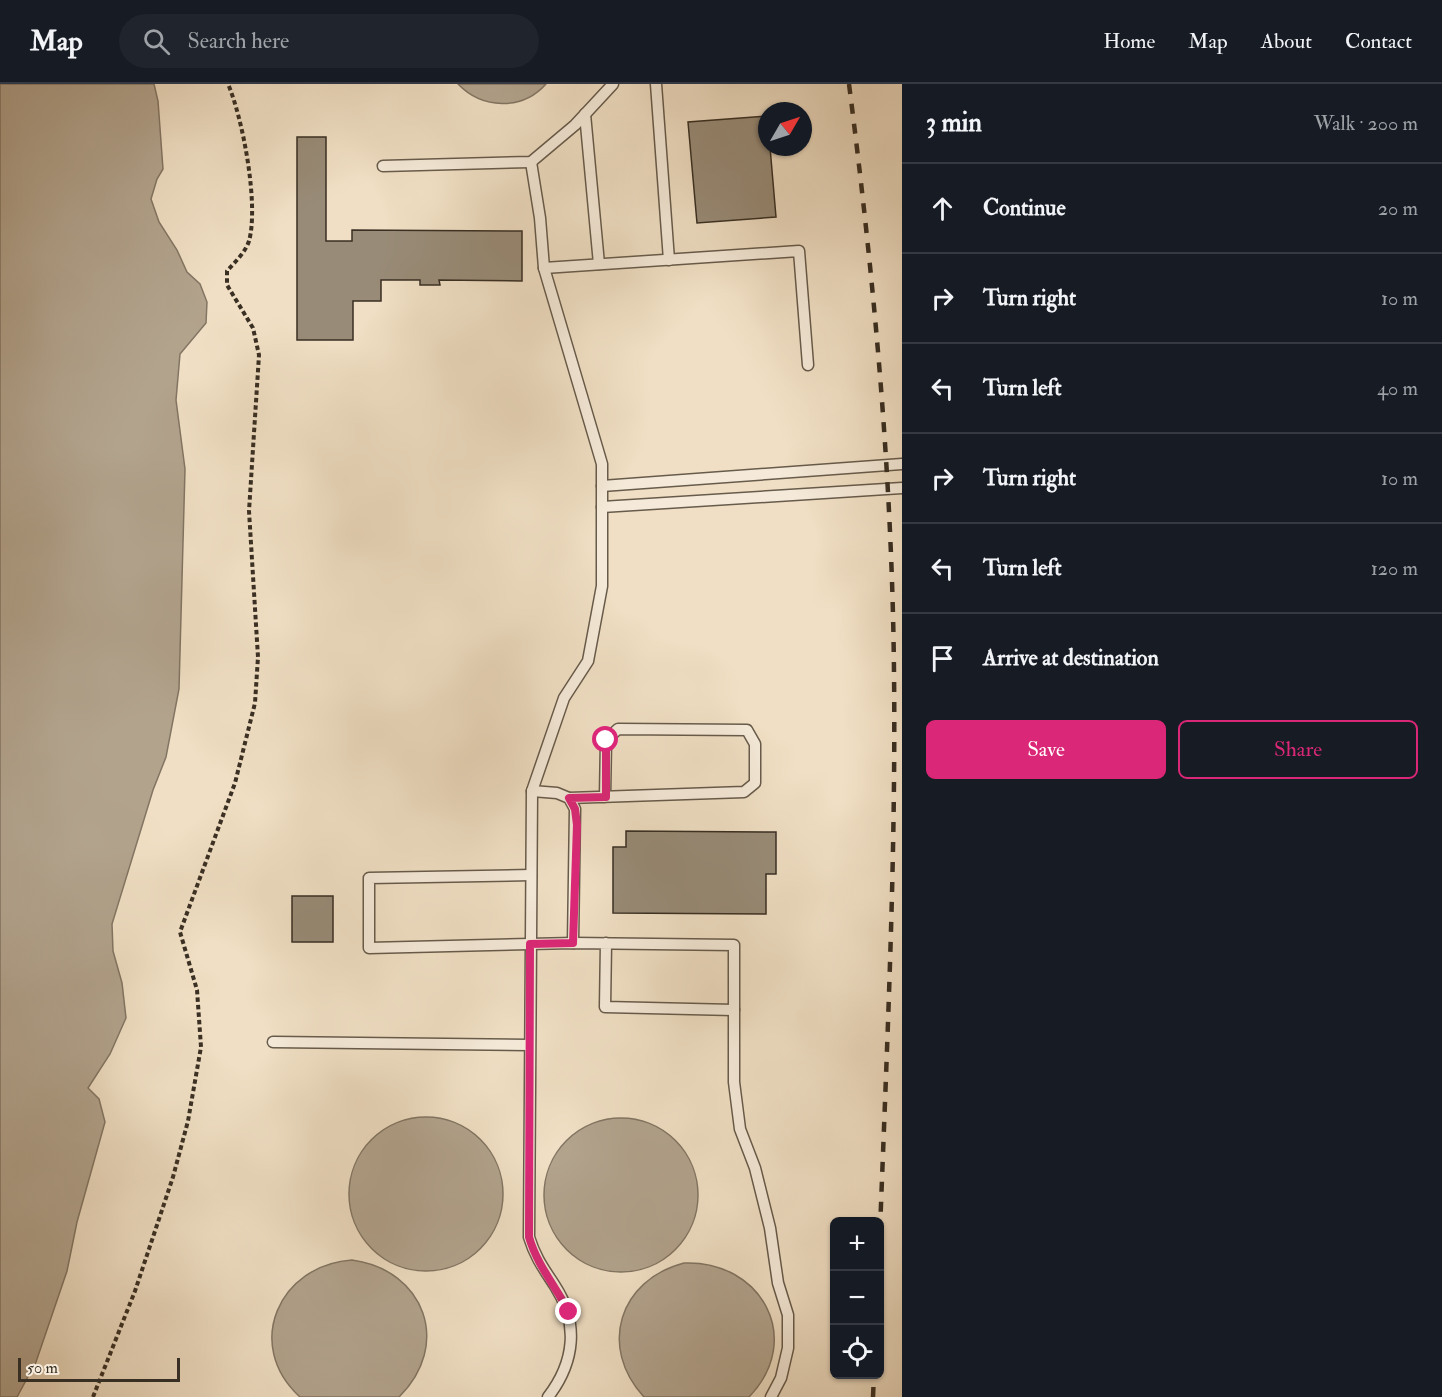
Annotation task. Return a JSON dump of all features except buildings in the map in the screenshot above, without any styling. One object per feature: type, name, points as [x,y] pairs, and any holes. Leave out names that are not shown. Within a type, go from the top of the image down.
[{"type":"lane","points":[[383,166],[531,162],[585,114],[613,84]]},
{"type":"lane","points":[[656,84],[669,260]]},
{"type":"lane","points":[[585,114],[599,264]]},
{"type":"lane","points":[[531,162],[540,218],[544,268],[602,464],[602,586],[588,661],[564,698],[532,791],[529,1237],[535,1258],[556,1286],[569,1312],[572,1338],[568,1361],[558,1384],[548,1397]]},
{"type":"lane","points":[[544,268],[799,251],[808,365]]},
{"type":"lane","points":[[602,486],[902,464]]},
{"type":"lane","points":[[602,507],[902,488]]},
{"type":"lane","points":[[532,791],[557,793],[569,798],[606,797],[744,792],[755,783],[755,744],[747,730],[618,729],[606,740],[606,797]]},
{"type":"lane","points":[[569,798],[575,809],[577,825],[573,943]]},
{"type":"lane","points":[[531,875],[369,878],[369,948],[573,943],[734,945],[734,1082],[740,1129],[755,1168],[770,1228],[778,1283],[788,1315],[788,1348],[781,1378],[771,1397]]},
{"type":"lane","points":[[606,943],[605,1007],[734,1010]]},
{"type":"lane","points":[[273,1042],[529,1046]]},
{"type":"path","points":[[93,1397],[135,1291],[173,1177],[188,1121],[201,1047],[197,990],[180,932],[235,783],[255,703],[258,657],[249,511],[259,355],[253,328],[227,285],[227,271],[248,244],[252,224],[245,146],[228,84]]},
{"type":"shaded area","points":[[0,84],[154,84],[158,101],[163,169],[157,179],[151,199],[159,222],[177,250],[187,272],[200,284],[207,302],[206,323],[180,354],[176,400],[185,469],[179,689],[166,757],[153,790],[112,924],[113,951],[122,983],[126,1018],[110,1054],[88,1088],[99,1099],[105,1122],[77,1222],[67,1271],[36,1362],[17,1397],[0,1397]]},
{"type":"shaded area","points":[[458,84],[546,84],[526,99],[502,104],[478,98]]},
{"type":"shaded area","points":[[426,1117],[441,1118],[456,1123],[481,1139],[497,1164],[502,1179],[502,1209],[497,1224],[481,1249],[456,1265],[441,1270],[426,1271],[411,1270],[396,1265],[371,1249],[355,1224],[350,1209],[349,1194],[350,1179],[355,1164],[371,1139],[396,1123],[411,1118]]},
{"type":"shaded area","points":[[621,1118],[636,1119],[651,1124],[676,1140],[692,1165],[697,1180],[697,1210],[692,1225],[676,1250],[651,1266],[636,1271],[621,1272],[606,1271],[591,1266],[566,1250],[550,1225],[545,1210],[544,1195],[545,1180],[550,1165],[566,1140],[591,1124],[606,1119]]},
{"type":"shaded area","points":[[352,1260],[377,1267],[398,1278],[413,1294],[423,1313],[427,1333],[424,1355],[415,1377],[399,1397],[300,1397],[283,1376],[274,1354],[272,1332],[277,1311],[288,1292],[305,1276],[326,1265]]},
{"type":"shaded area","points":[[684,1263],[711,1266],[735,1275],[753,1289],[766,1307],[773,1328],[773,1351],[765,1374],[749,1397],[644,1397],[630,1378],[622,1357],[619,1337],[622,1318],[631,1300],[644,1284],[662,1272]]},
{"type":"railway","points":[[849,84],[874,304],[893,598],[892,881],[881,1217]]},
{"type":"railway","points":[[873,1397],[874,1379]]},
{"type":"route","points":[[569,1312],[556,1286],[535,1258],[529,1237],[527,1200],[530,944],[573,943],[577,825],[575,809],[569,798],[606,797],[606,740]]}]
